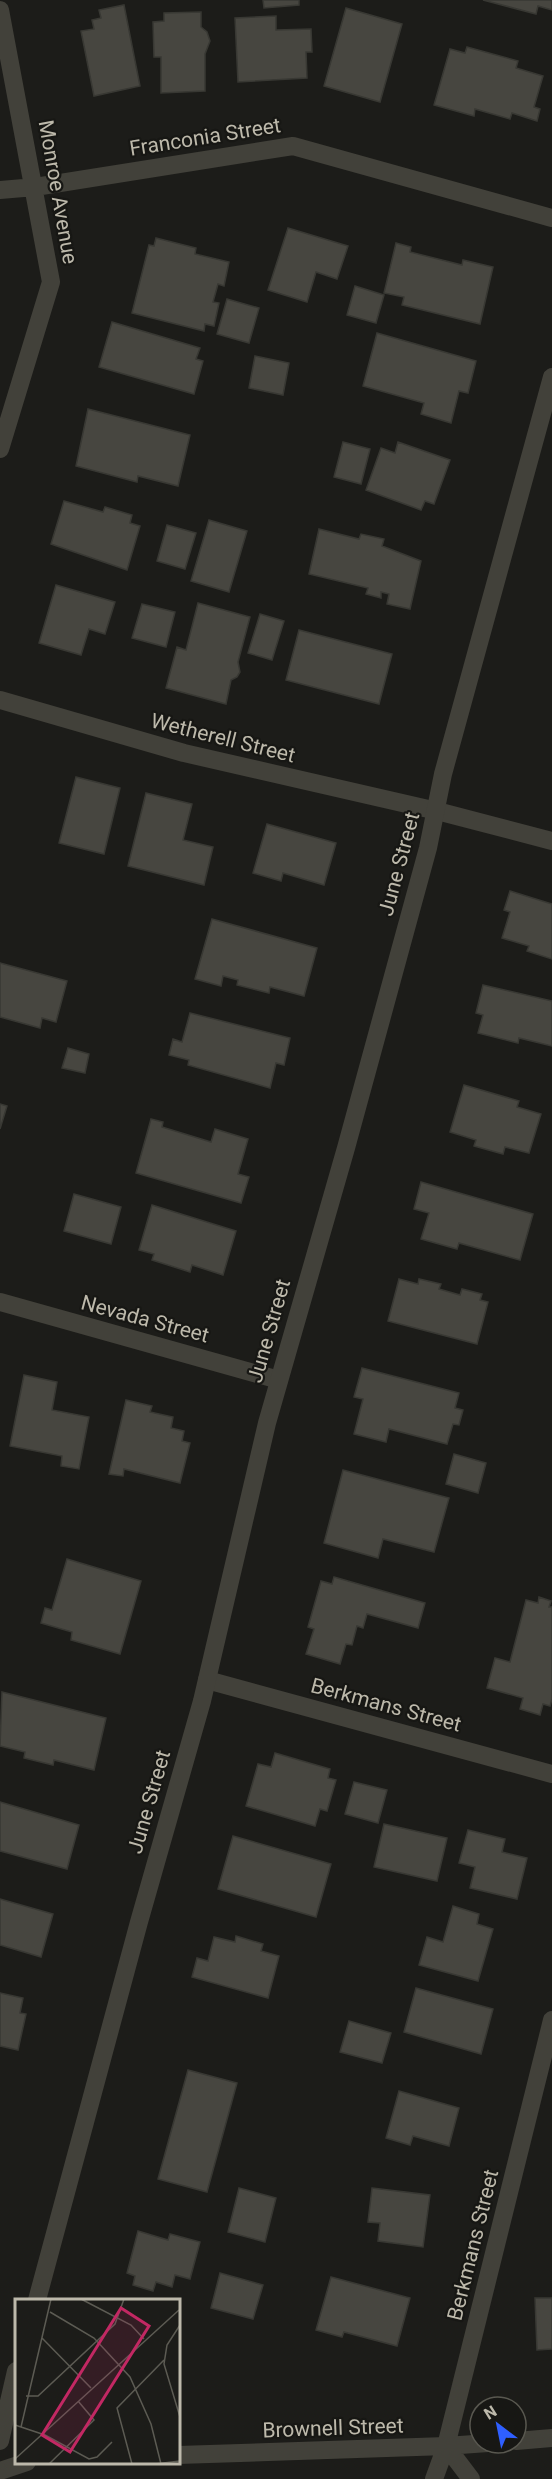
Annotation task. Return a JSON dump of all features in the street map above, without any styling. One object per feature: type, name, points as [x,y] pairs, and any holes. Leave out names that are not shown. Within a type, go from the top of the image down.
[{"type":"street","name":"Monroe Avenue","points":[[0,10],[51,282],[0,449]]},
{"type":"street","name":"Franconia Street","points":[[0,190],[35,187],[293,146],[552,218]]},
{"type":"street","name":"June Street","points":[[38,2299],[207,1680],[258,1456],[346,1148],[437,812],[443,774],[552,376]]},
{"type":"street","name":"Wetherell Street","points":[[0,700],[184,753],[552,841]]},
{"type":"street","name":"Nevada Street","points":[[0,1302],[279,1380]]},
{"type":"street","name":"Berkmans Street","points":[[207,1680],[552,1774]]},
{"type":"street","name":"Berkmans Street","points":[[434,2479],[446,2446],[552,2020]]},
{"type":"street","points":[[0,2441],[15,2375]]},
{"type":"street","points":[[528,2440],[552,2438]]},
{"type":"street","name":"Brownell Street","points":[[180,2455],[468,2444]]},
{"type":"street","points":[[446,2446],[471,2479]]},
{"type":"street","points":[[0,2471],[24,2464]]},
{"type":"building","points":[[263,0],[299,0],[299,5],[264,8]]},
{"type":"building","points":[[483,0],[552,0],[552,10],[538,6],[536,14]]},
{"type":"building","points":[[124,5],[140,86],[94,96],[81,31],[94,29],[92,20],[101,18],[99,10]]},
{"type":"building","points":[[346,8],[402,24],[380,102],[324,86]]},
{"type":"building","points":[[201,12],[201,27],[207,32],[210,41],[205,54],[205,91],[161,93],[161,57],[154,57],[153,22],[164,21],[164,13]]},
{"type":"building","points":[[276,16],[276,30],[311,29],[312,52],[306,52],[307,78],[238,82],[235,18]]},
{"type":"building","points":[[467,47],[518,61],[516,68],[543,76],[534,107],[540,109],[537,121],[512,113],[510,119],[475,109],[474,116],[434,105],[450,49],[465,53]]},
{"type":"building","points":[[288,228],[348,246],[337,279],[316,272],[307,302],[268,290]]},
{"type":"building","points":[[156,238],[196,248],[195,254],[229,262],[224,286],[218,284],[213,302],[219,303],[214,326],[205,324],[204,331],[132,313],[149,245],[154,246]]},
{"type":"building","points":[[396,243],[411,247],[410,252],[462,265],[463,260],[493,267],[480,324],[402,305],[404,297],[384,293]]},
{"type":"building","points":[[355,286],[384,295],[376,323],[347,315]]},
{"type":"building","points":[[227,299],[259,308],[249,343],[217,334]]},
{"type":"building","points":[[112,322],[200,348],[196,359],[203,361],[194,394],[99,367]]},
{"type":"building","points":[[377,333],[476,361],[468,393],[459,391],[451,423],[421,414],[424,403],[363,386]]},
{"type":"building","points":[[255,356],[289,363],[283,395],[249,388]]},
{"type":"building","points":[[88,409],[190,435],[178,486],[138,476],[137,482],[76,466]]},
{"type":"building","points":[[343,442],[370,449],[361,484],[334,477]]},
{"type":"building","points":[[398,442],[450,460],[434,504],[425,501],[421,510],[366,490],[381,448],[395,453]]},
{"type":"building","points":[[64,501],[103,512],[105,507],[132,515],[130,523],[140,526],[127,570],[51,544]]},
{"type":"building","points":[[209,520],[247,531],[229,592],[191,581]]},
{"type":"building","points":[[167,525],[196,533],[185,569],[157,561]]},
{"type":"building","points":[[319,529],[359,539],[361,534],[384,539],[382,546],[421,561],[410,609],[387,604],[389,594],[381,592],[381,598],[366,594],[368,588],[309,574]]},
{"type":"building","points":[[56,585],[115,602],[105,634],[89,629],[81,655],[39,643]]},
{"type":"building","points":[[198,603],[250,617],[238,662],[240,672],[231,680],[226,704],[166,688],[177,647],[186,650]]},
{"type":"building","points":[[142,604],[175,612],[166,647],[132,638]]},
{"type":"building","points":[[260,614],[284,621],[272,660],[248,653]]},
{"type":"building","points":[[299,630],[392,654],[379,704],[286,680]]},
{"type":"building","points":[[76,777],[120,788],[104,854],[59,843]]},
{"type":"building","points":[[146,793],[192,804],[183,840],[213,847],[204,885],[128,866]]},
{"type":"building","points":[[267,824],[336,843],[324,885],[283,873],[281,881],[253,873]]},
{"type":"building","points":[[510,891],[552,904],[552,959],[527,951],[529,946],[502,938],[510,912],[504,910]]},
{"type":"building","points":[[212,919],[317,948],[304,996],[270,987],[269,993],[237,985],[238,980],[223,976],[221,986],[195,979]]},
{"type":"building","points":[[0,963],[67,981],[56,1022],[42,1018],[40,1028],[0,1017]]},
{"type":"building","points":[[483,985],[552,1001],[552,1046],[519,1038],[518,1043],[478,1033],[483,1015],[476,1013]]},
{"type":"building","points":[[190,1013],[290,1038],[284,1065],[276,1063],[270,1088],[188,1065],[189,1060],[169,1055],[173,1039],[182,1042]]},
{"type":"building","points":[[68,1048],[89,1054],[85,1073],[62,1068]]},
{"type":"building","points":[[464,1085],[519,1101],[517,1107],[541,1114],[529,1153],[505,1147],[503,1154],[474,1146],[476,1140],[450,1132]]},
{"type":"building","points":[[0,1104],[7,1106],[0,1129]]},
{"type":"building","points":[[151,1119],[163,1122],[162,1127],[211,1142],[215,1129],[248,1139],[238,1174],[249,1177],[241,1203],[136,1173]]},
{"type":"building","points":[[421,1182],[533,1214],[520,1260],[459,1243],[457,1249],[421,1239],[429,1213],[414,1209]]},
{"type":"building","points":[[74,1194],[121,1207],[111,1244],[64,1231]]},
{"type":"building","points":[[152,1205],[236,1231],[223,1275],[192,1265],[190,1272],[152,1260],[154,1254],[139,1250]]},
{"type":"building","points":[[399,1279],[418,1284],[419,1279],[441,1284],[439,1289],[460,1295],[462,1289],[482,1294],[480,1300],[488,1302],[477,1344],[388,1321]]},
{"type":"building","points":[[362,1368],[459,1393],[455,1408],[463,1410],[459,1425],[453,1424],[447,1444],[389,1429],[386,1442],[354,1434],[363,1399],[354,1397]]},
{"type":"building","points":[[24,1375],[57,1382],[52,1410],[89,1417],[79,1469],[61,1466],[62,1456],[10,1446]]},
{"type":"building","points":[[126,1400],[152,1406],[150,1412],[173,1417],[171,1428],[184,1431],[182,1441],[190,1443],[180,1483],[124,1469],[123,1476],[109,1474]]},
{"type":"building","points":[[454,1454],[486,1463],[478,1493],[446,1484]]},
{"type":"building","points":[[343,1470],[449,1498],[434,1552],[383,1539],[378,1558],[324,1543]]},
{"type":"building","points":[[67,1559],[141,1581],[120,1654],[71,1640],[72,1632],[41,1623],[45,1608],[52,1610]]},
{"type":"building","points":[[334,1577],[425,1603],[418,1628],[367,1614],[363,1628],[357,1626],[352,1645],[346,1644],[340,1664],[306,1654],[314,1629],[308,1627],[321,1581],[332,1584]]},
{"type":"building","points":[[539,1597],[551,1601],[549,1607],[552,1607],[552,1699],[550,1706],[543,1704],[540,1715],[520,1709],[523,1698],[487,1688],[495,1658],[510,1662],[526,1600],[538,1603]]},
{"type":"building","points":[[2,1692],[106,1718],[94,1770],[54,1760],[53,1765],[24,1758],[25,1752],[0,1746]]},
{"type":"building","points":[[275,1753],[330,1769],[328,1778],[336,1780],[327,1811],[320,1809],[315,1826],[246,1806],[258,1764],[271,1767]]},
{"type":"building","points":[[354,1782],[387,1790],[378,1823],[345,1814]]},
{"type":"building","points":[[0,1802],[79,1825],[67,1869],[0,1851]]},
{"type":"building","points":[[384,1824],[447,1838],[437,1881],[374,1867]]},
{"type":"building","points":[[468,1830],[505,1839],[502,1852],[527,1858],[517,1899],[470,1888],[475,1867],[459,1863]]},
{"type":"building","points":[[233,1836],[331,1864],[316,1917],[218,1889]]},
{"type":"building","points":[[0,1899],[53,1914],[41,1957],[0,1945]]},
{"type":"building","points":[[453,1906],[479,1914],[477,1924],[493,1929],[478,1981],[419,1965],[427,1937],[443,1942]]},
{"type":"building","points":[[236,1936],[263,1944],[261,1951],[279,1956],[268,1998],[192,1977],[197,1958],[208,1961],[214,1937],[235,1942]]},
{"type":"building","points":[[416,1988],[493,2009],[481,2054],[404,2032]]},
{"type":"building","points":[[0,1993],[23,1998],[20,2013],[26,2014],[18,2050],[0,2046]]},
{"type":"building","points":[[349,2021],[391,2033],[382,2063],[340,2052]]},
{"type":"building","points":[[188,2070],[237,2083],[207,2192],[158,2179]]},
{"type":"building","points":[[399,2091],[459,2108],[449,2146],[413,2136],[410,2145],[386,2138]]},
{"type":"building","points":[[239,2188],[276,2198],[265,2242],[228,2232]]},
{"type":"building","points":[[372,2188],[430,2195],[423,2247],[378,2241],[380,2223],[368,2222]]},
{"type":"building","points":[[138,2231],[168,2240],[170,2234],[200,2242],[190,2279],[175,2275],[172,2287],[156,2282],[153,2291],[133,2285],[135,2276],[127,2273]]},
{"type":"building","points":[[220,2273],[263,2285],[253,2319],[211,2308]]},
{"type":"building","points":[[331,2277],[410,2298],[397,2346],[344,2332],[342,2337],[316,2330]]},
{"type":"building","points":[[535,2298],[552,2298],[552,2349],[537,2350]]}]
